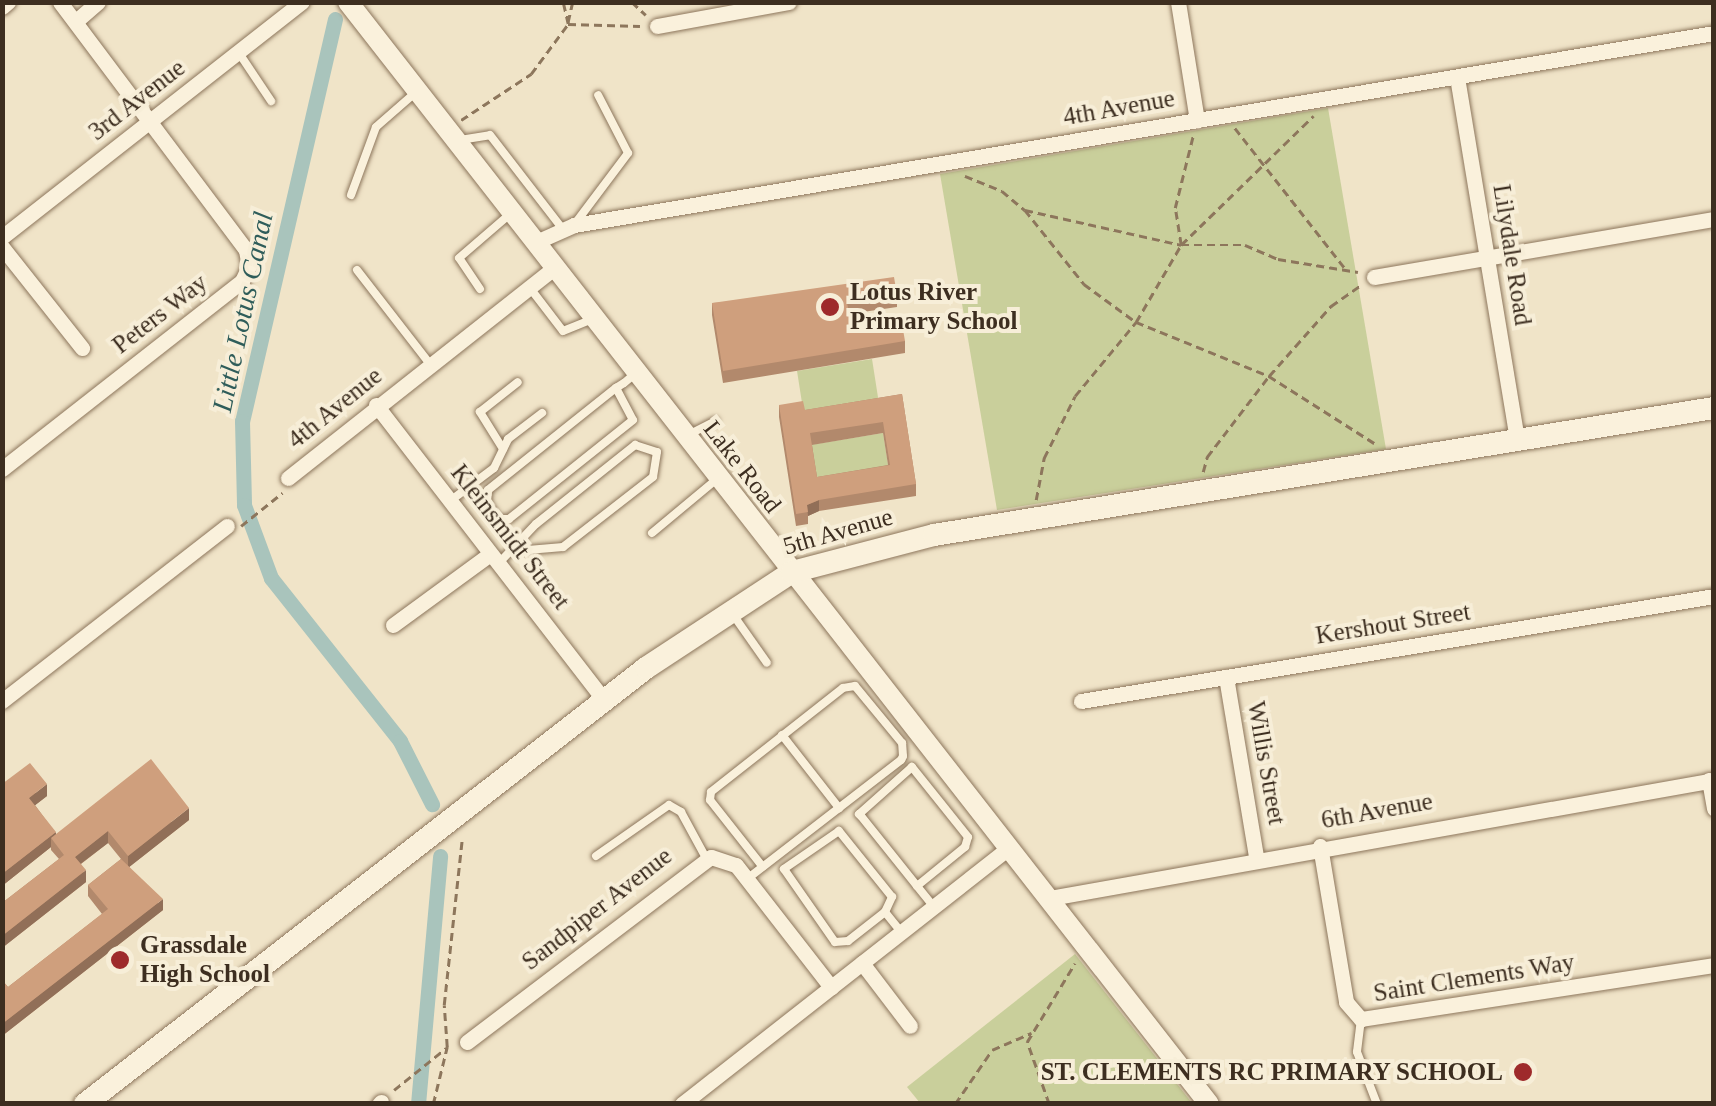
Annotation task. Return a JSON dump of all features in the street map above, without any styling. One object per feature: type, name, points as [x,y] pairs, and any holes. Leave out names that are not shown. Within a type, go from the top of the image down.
[{"type":"main road","name":"5th Avenue","points":[[84,1104],[418,842],[460,820],[604,700],[729,608],[792,572],[866,548],[1714,408]]},
{"type":"street","points":[[60,2],[142,108],[146,124]]},
{"type":"street","points":[[76,21],[98,2]]},
{"type":"street","name":"3rd Avenue","points":[[2,237],[302,2]]},
{"type":"street","name":"Lake Road","points":[[348,2],[1209,1104]]},
{"type":"street","points":[[1178,2],[1197,120]]},
{"type":"street","points":[[657,26],[782,3]]},
{"type":"street","name":"4th Avenue","points":[[536,242],[568,226],[1714,34]]},
{"type":"street","name":"Lilydale Road","points":[[1457,77],[1517,441]]},
{"type":"street","name":"Peters Way","points":[[2,469],[246,275],[246,250],[146,124]]},
{"type":"street","points":[[1374,276],[1714,219]]},
{"type":"street","points":[[2,248],[82,348]]},
{"type":"street","name":"4th Avenue","points":[[288,478],[555,267]]},
{"type":"street","name":"Kleinsmidt Street","points":[[376,406],[604,700]]},
{"type":"street","points":[[2,677],[8,696],[230,530]]},
{"type":"street","points":[[393,626],[494,559]]},
{"type":"street","name":"Kershout Street","points":[[1081,701],[1714,596]]},
{"type":"street","name":"Willis Street","points":[[1226,677],[1256,857]]},
{"type":"street","points":[[1711,780],[1714,810]]},
{"type":"street","name":"6th Avenue","points":[[1050,898],[1256,857],[1711,780]]},
{"type":"street","name":"Saint Clements Way","points":[[1320,846],[1346,1002],[1361,1019],[1714,965]]},
{"type":"street","points":[[682,1104],[1009,848]]},
{"type":"street","name":"Sandpiper Avenue","points":[[467,1042],[706,858],[730,861],[831,987]]},
{"type":"street","points":[[862,963],[910,1026]]},
{"type":"lane","points":[[239,53],[271,101]]},
{"type":"lane","points":[[351,196],[376,127],[418,91]]},
{"type":"lane","points":[[452,135],[490,135],[568,226],[628,153],[598,95]]},
{"type":"lane","points":[[480,288],[460,258],[512,212]]},
{"type":"lane","points":[[357,270],[430,364]]},
{"type":"lane","points":[[529,287],[563,332],[595,318]]},
{"type":"lane","points":[[616,388],[633,420],[510,519],[498,519],[486,502],[488,490],[636,372]]},
{"type":"lane","points":[[502,449],[480,412],[518,382]]},
{"type":"lane","points":[[450,501],[494,468],[502,449],[542,413]]},
{"type":"lane","points":[[686,436],[715,421]]},
{"type":"lane","points":[[494,559],[516,551],[563,548],[653,476],[657,452],[635,445],[536,524],[516,551]]},
{"type":"lane","points":[[652,533],[719,478]]},
{"type":"lane","points":[[729,608],[768,663]]},
{"type":"lane","points":[[747,879],[901,760],[902,743],[852,685],[782,735],[710,796],[763,866]]},
{"type":"lane","points":[[782,735],[839,808]]},
{"type":"lane","points":[[917,886],[968,837],[912,768],[859,814],[917,886],[934,906]]},
{"type":"lane","points":[[596,856],[669,806],[682,812],[706,858]]},
{"type":"lane","points":[[839,831],[892,897],[886,912],[848,941],[834,942],[784,869],[839,831]]},
{"type":"lane","points":[[886,912],[902,932]]},
{"type":"lane","points":[[1361,1019],[1357,1052],[1377,1104]]},
{"type":"path","points":[[563,2],[568,24]]},
{"type":"path","points":[[452,135],[532,74],[568,24],[573,2]]},
{"type":"path","points":[[632,2],[657,26]]},
{"type":"path","points":[[568,24],[657,26]]},
{"type":"path","points":[[1031,521],[1044,458],[1075,396],[1136,322],[1181,245],[1317,112],[1314,100]]},
{"type":"path","points":[[1224,116],[1266,163],[1346,269]]},
{"type":"path","points":[[1181,245],[1176,208],[1197,120]]},
{"type":"path","points":[[934,164],[1002,190],[1024,210],[1084,284],[1136,322],[1268,376],[1314,400],[1400,461]]},
{"type":"path","points":[[1024,210],[1181,245],[1245,245],[1278,259],[1374,276]]},
{"type":"path","points":[[1207,493],[1206,457],[1229,436],[1268,376],[1331,306],[1374,276]]},
{"type":"path","points":[[230,530],[289,488],[288,478]]},
{"type":"path","points":[[433,1104],[447,1047],[444,1005],[460,820]]},
{"type":"path","points":[[1049,1104],[1027,1055],[1031,1033],[1082,959]]},
{"type":"path","points":[[954,1104],[992,1050],[1031,1033]]},
{"type":"path","points":[[397,1087],[447,1047]]},
{"type":"green space","points":[[1328,108],[1386,449],[997,510],[940,174]]},
{"type":"green space","points":[[872,359],[880,410],[805,422],[797,371]]},
{"type":"green space","points":[[883,433],[890,477],[817,488],[810,445]]},
{"type":"green space","points":[[1075,954],[1192,1103],[920,1103],[907,1087]]},
{"type":"building","points":[[894,277],[897,295],[847,303],[852,326],[901,318],[905,341],[723,371],[712,303]]},
{"type":"building","points":[[902,394],[916,484],[819,500],[807,505],[808,512],[796,514],[779,405],[803,401],[805,410]],"holes":[[[883,422],[890,465],[817,477],[810,433]]]},
{"type":"building","points":[[151,759],[189,808],[128,856],[108,831],[75,857],[86,870],[2,936],[2,903],[64,855],[51,838]]},
{"type":"building","points":[[30,763],[47,784],[29,798],[56,832],[2,874],[2,784]]},
{"type":"building","points":[[121,859],[163,899],[2,1024],[2,980],[8,987],[108,909],[88,885]]},
{"type":"waterway","name":"Little Lotus Canal","points":[[335,19],[242,421],[244,505],[271,578],[400,741],[432,804]]},
{"type":"waterway","name":"Little Lotus Canal","points":[[418,1104],[440,856]]},
{"type":"place","name":"Lotus River Primary School","points":[[830,307]]},
{"type":"place","name":"Grassdale High School","points":[[120,960]]},
{"type":"place","name":"ST. CLEMENTS RC PRIMARY SCHOOL","points":[[1523,1072]]}]
